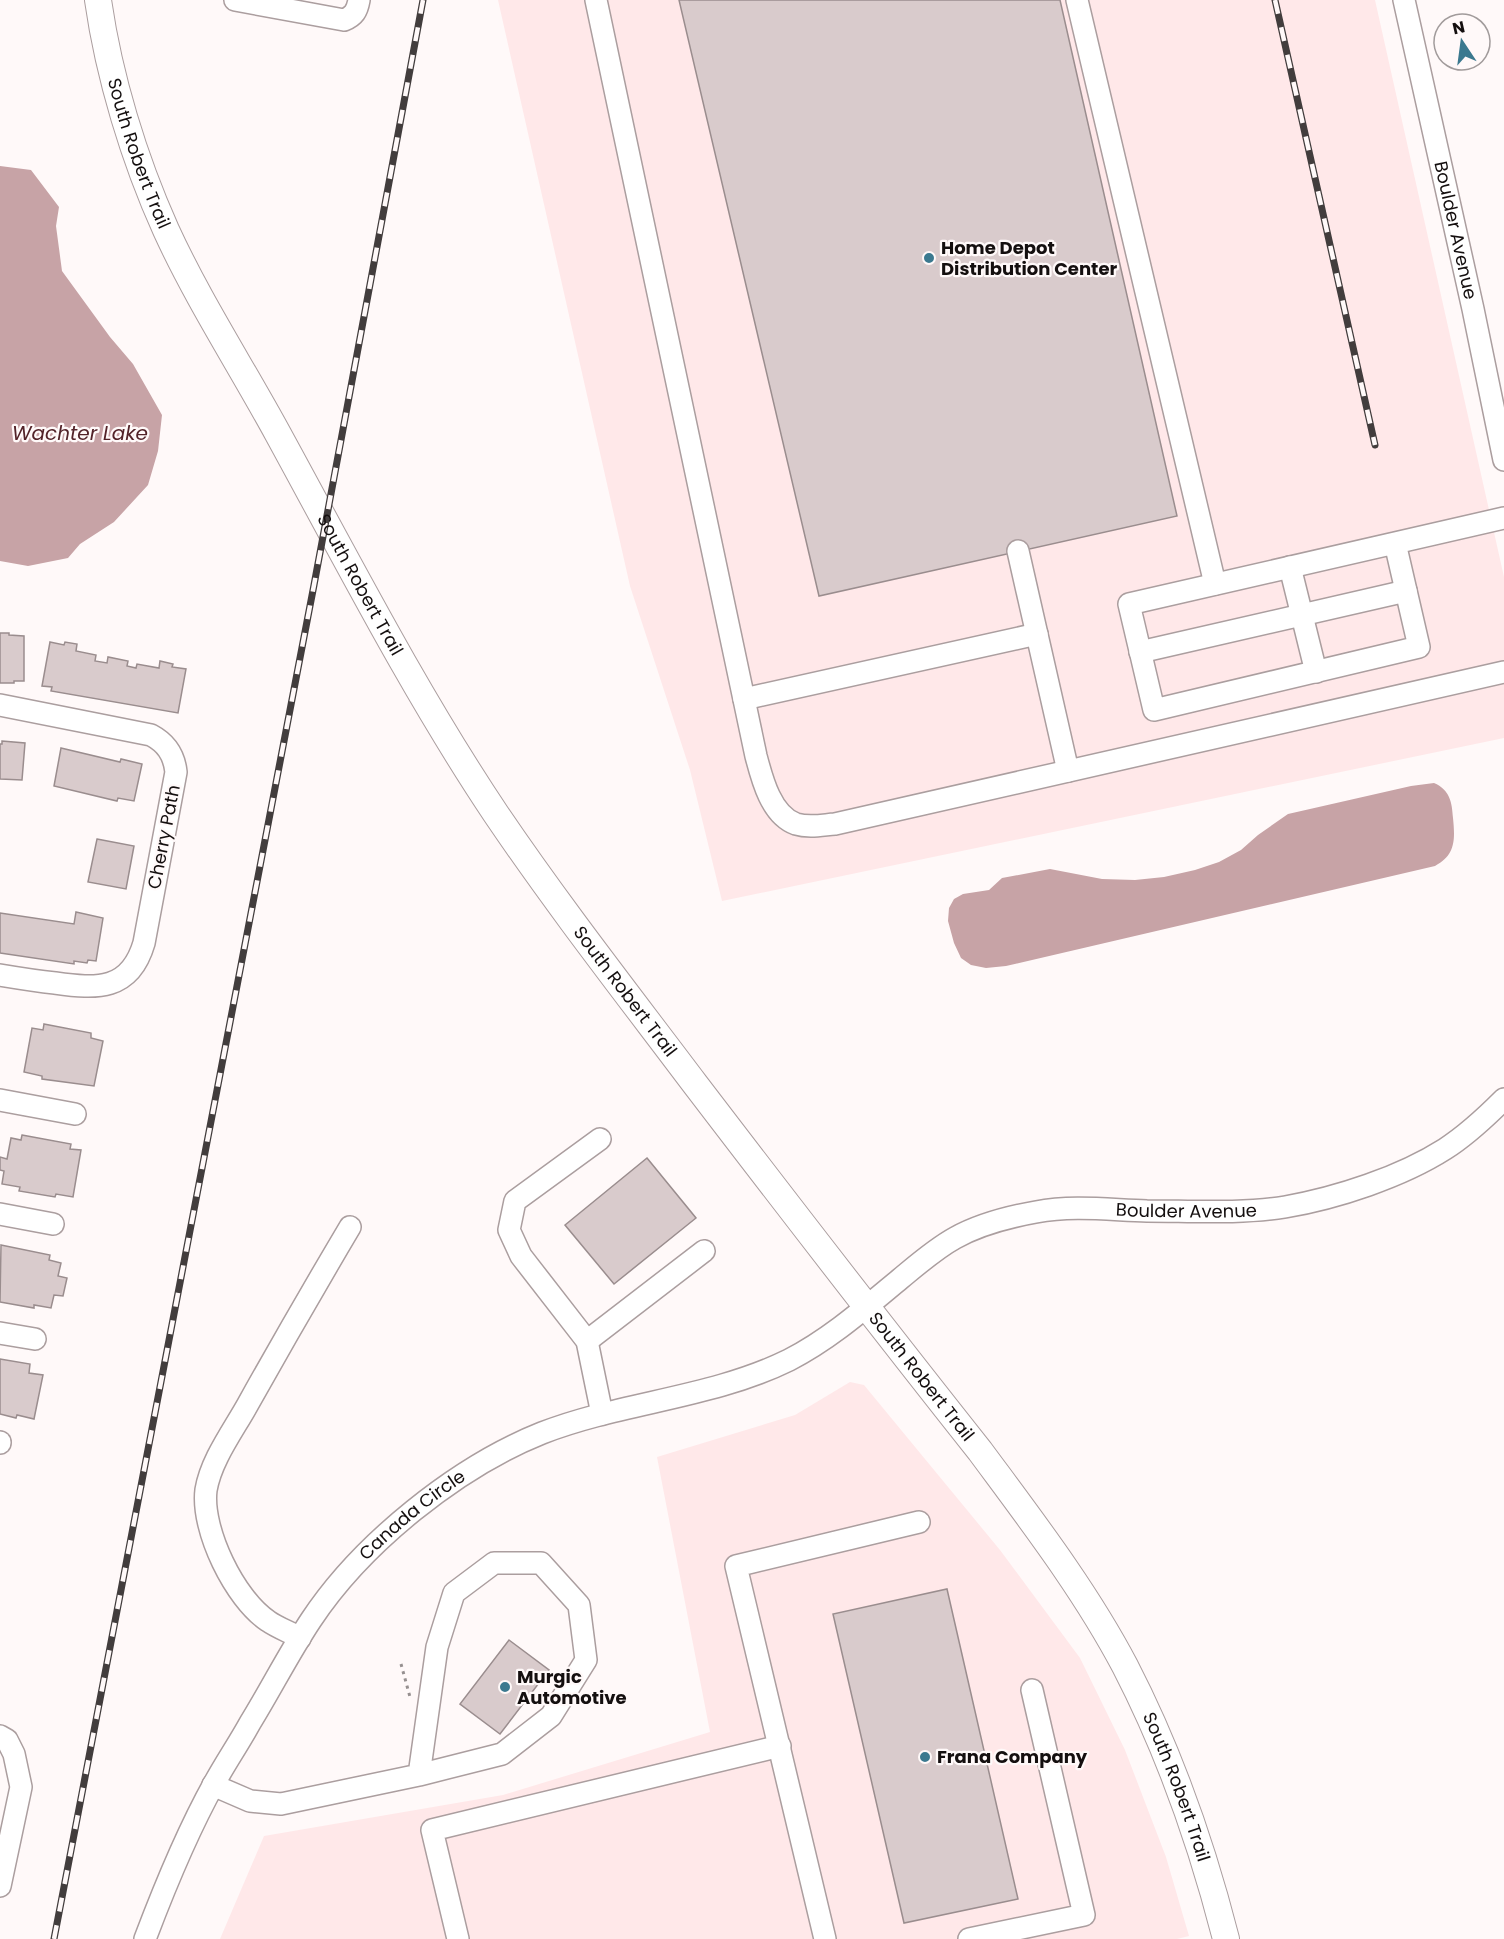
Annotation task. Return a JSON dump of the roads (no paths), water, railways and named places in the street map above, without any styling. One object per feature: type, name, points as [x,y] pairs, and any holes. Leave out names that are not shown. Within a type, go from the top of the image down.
[{"type":"main road","name":"South Robert Trail","points":[[98,0],[103,34],[124,117],[166,229],[192,282],[246,375],[322,518],[428,706],[496,814],[636,1008],[1017,1501],[1088,1603],[1125,1665],[1168,1760],[1203,1855],[1226,1939]]},
{"type":"street","points":[[235,0],[344,20],[353,16],[359,0]]},
{"type":"street","points":[[596,0],[763,784],[784,816],[795,824],[809,826],[835,824],[1504,672]]},
{"type":"street","points":[[1077,0],[1215,584]]},
{"type":"street","name":"Boulder Avenue","points":[[1404,0],[1504,460]]},
{"type":"street","points":[[1395,543],[1419,647],[1154,710],[1129,604],[1504,518]]},
{"type":"street","points":[[1018,551],[1068,771]]},
{"type":"street","points":[[1290,567],[1316,672]]},
{"type":"street","points":[[1140,652],[1406,591]]},
{"type":"street","points":[[744,699],[1037,634]]},
{"type":"street","name":"Cherry Path","points":[[0,705],[144,732],[164,743],[173,756],[176,772],[144,943],[141,953],[130,970],[122,978],[102,986],[81,987],[0,975]]},
{"type":"street","name":"Boulder Avenue","points":[[866,1307],[929,1255],[976,1227],[1041,1211],[1069,1209],[1142,1211],[1285,1207],[1351,1190],[1413,1167],[1469,1132],[1504,1099]]},
{"type":"street","points":[[0,1100],[75,1114]]},
{"type":"street","points":[[600,1139],[515,1201],[509,1230],[521,1256],[587,1341],[602,1414]]},
{"type":"street","points":[[0,1214],[53,1224]]},
{"type":"street","points":[[300,1638],[267,1621],[246,1601],[226,1571],[215,1544],[208,1516],[206,1492],[210,1473],[222,1450],[350,1227]]},
{"type":"street","points":[[587,1341],[704,1251]]},
{"type":"street","name":"Canada Circle","points":[[145,1939],[169,1878],[213,1785],[312,1618],[347,1573],[399,1524],[447,1486],[490,1458],[514,1446],[552,1430],[602,1414],[718,1385],[770,1368],[815,1344],[866,1307]]},
{"type":"street","points":[[0,1333],[34,1339]]},
{"type":"street","points":[[825,1939],[736,1566],[919,1522]]},
{"type":"street","points":[[213,1785],[250,1801],[282,1804],[419,1776],[502,1754],[551,1716],[586,1660],[579,1605],[541,1563],[494,1563],[454,1593],[437,1647],[419,1776]]},
{"type":"street","points":[[969,1939],[1083,1915],[1032,1690]]},
{"type":"street","points":[[0,1736],[8,1740],[14,1754],[21,1787],[0,1886]]},
{"type":"street","points":[[458,1939],[432,1830],[780,1746]]},
{"type":"water","name":"Wachter Lake","points":[[0,166],[31,170],[59,207],[56,226],[62,271],[110,337],[133,364],[162,415],[158,451],[148,485],[114,522],[80,544],[68,558],[28,566],[0,561]]},
{"type":"water","points":[[1434,783],[1444,789],[1449,797],[1454,833],[1450,852],[1442,862],[1435,866],[1006,966],[986,968],[971,965],[961,958],[954,943],[948,921],[949,908],[954,899],[963,894],[989,890],[1002,878],[1050,869],[1102,879],[1135,880],[1164,877],[1219,862],[1241,850],[1288,814],[1411,786]]},
{"type":"railway","points":[[54,1939],[314,585],[423,0]]},
{"type":"railway","points":[[1275,0],[1375,445]]},
{"type":"place","name":"Home Depot Distribution Center","points":[[929,258]]},
{"type":"place","name":"Murgic Automotive","points":[[505,1687]]},
{"type":"place","name":"Frana Company","points":[[925,1757]]}]
